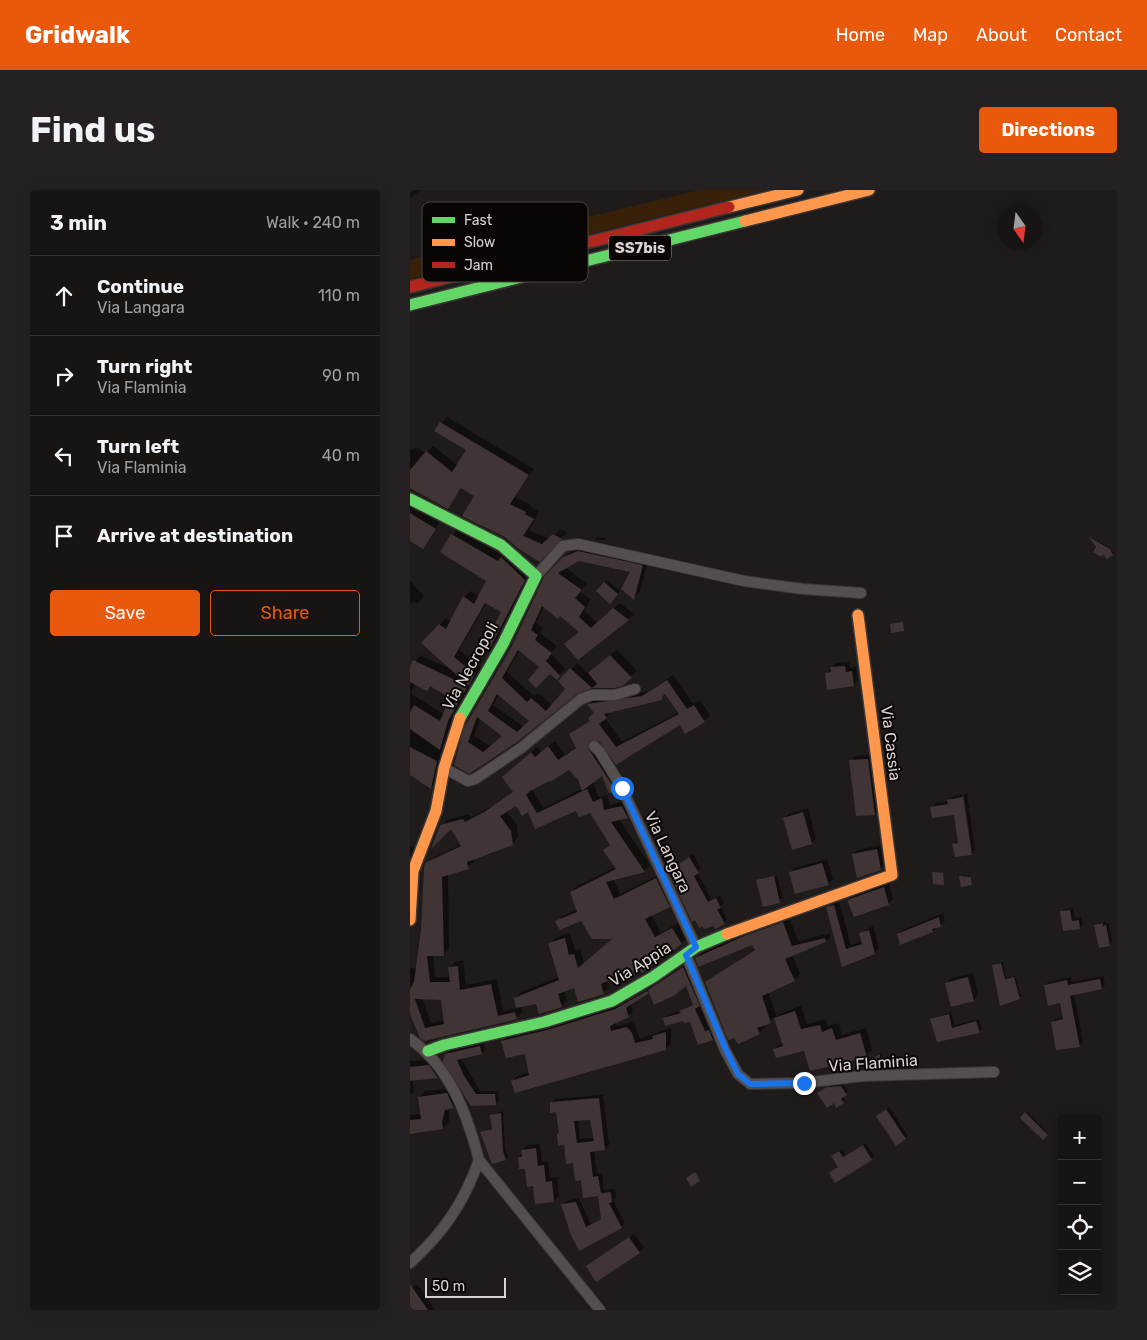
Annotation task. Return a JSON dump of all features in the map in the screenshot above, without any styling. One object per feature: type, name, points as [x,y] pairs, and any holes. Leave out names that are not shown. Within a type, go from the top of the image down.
[{"type":"main road","name":"SS7bis","points":[[588,242],[798,190]]},
{"type":"main road","name":"SS7bis","points":[[588,261],[869,190]]},
{"type":"main road","name":"SS7bis","points":[[410,287],[430,282]]},
{"type":"main road","name":"SS7bis","points":[[410,306],[505,282]]},
{"type":"main road","points":[[410,499],[501,545],[536,576]]},
{"type":"main road","name":"Via Necropoli","points":[[410,920],[413,871],[436,811],[444,768],[456,725],[502,644],[536,576]]},
{"type":"main road","name":"Via Cassia","points":[[858,615],[892,875]]},
{"type":"main road","name":"Via Appia","points":[[428,1051],[444,1045],[575,1014],[612,1001],[696,947],[741,928],[892,875]]},
{"type":"street","points":[[536,576],[563,546],[578,544],[744,581],[803,589],[861,593]]},
{"type":"street","points":[[444,768],[468,781],[475,779],[521,748],[581,699],[592,695],[615,695],[635,690]]},
{"type":"street","name":"Via Langara","points":[[594,746],[600,752],[622,788],[696,947]]},
{"type":"street","name":"Via Flaminia","points":[[686,955],[726,1050],[738,1074],[750,1084],[804,1083],[863,1076],[994,1072]]},
{"type":"street","points":[[410,1038],[428,1051],[455,1092],[472,1130],[479,1160],[600,1310]]},
{"type":"street","points":[[410,1264],[436,1240],[470,1187],[479,1160]]},
{"type":"shaded area","points":[[700,190],[767,190],[588,235],[588,217]]},
{"type":"shaded area","points":[[422,257],[422,276],[410,279],[410,260]]},
{"type":"building","points":[[440,422],[529,475],[510,504],[526,512],[525,514],[534,519],[523,536],[542,544],[553,534],[562,539],[540,562],[519,549],[505,537],[462,516],[474,496],[461,488],[448,509],[410,488],[410,470],[426,451],[452,472],[466,450],[434,431]]},
{"type":"building","points":[[410,513],[436,529],[423,549],[410,541]]},
{"type":"building","points":[[451,534],[498,561],[501,557],[525,580],[489,650],[483,646],[501,612],[485,603],[454,657],[475,674],[469,686],[421,643],[439,624],[446,629],[463,596],[474,604],[486,581],[440,552]]},
{"type":"building","points":[[1089,537],[1110,549],[1113,555],[1107,559],[1103,554],[1101,557],[1093,552],[1096,547]]},
{"type":"building","points":[[578,551],[643,565],[634,600],[621,589],[630,572],[579,561],[558,573],[582,590],[575,598],[585,607],[579,617],[591,628],[613,608],[629,620],[578,660],[564,644],[579,632],[560,616],[558,619],[542,606],[531,630],[538,635],[535,640],[552,653],[546,661],[560,676],[557,680],[550,674],[536,688],[528,680],[539,667],[518,650],[502,678],[527,702],[531,698],[546,711],[565,689],[558,681],[570,668],[592,688],[577,694],[517,742],[469,774],[454,765],[464,728],[511,648],[544,577],[563,557]],"holes":[[[497,694],[529,721],[517,732],[488,711]],[[477,717],[502,736],[483,752],[468,742]]]},
{"type":"building","points":[[604,582],[618,594],[610,604],[596,591]]},
{"type":"building","points":[[903,622],[904,631],[891,633],[890,624]]},
{"type":"building","points":[[610,655],[632,678],[622,686],[592,688],[597,684],[588,673]]},
{"type":"building","points":[[413,660],[468,686],[448,721],[440,750],[410,729],[410,712],[414,705],[440,721],[450,698],[430,686],[427,691],[410,682],[410,666]]},
{"type":"building","points":[[845,666],[846,672],[852,671],[854,686],[827,690],[825,673],[831,672],[830,667]]},
{"type":"building","points":[[667,680],[687,709],[694,705],[705,722],[685,734],[680,725],[616,765],[599,741],[590,741],[588,748],[616,791],[609,793],[602,776],[582,791],[578,780],[569,770],[526,795],[537,813],[587,789],[593,802],[602,798],[604,810],[622,806],[628,818],[611,822],[645,872],[606,882],[614,899],[656,878],[670,907],[645,919],[655,937],[672,928],[682,944],[642,973],[641,971],[628,978],[625,973],[601,984],[604,994],[578,1002],[574,988],[558,994],[562,1007],[539,1014],[536,1004],[516,1008],[514,998],[559,980],[548,943],[565,938],[569,955],[574,954],[578,968],[612,939],[592,939],[581,921],[560,930],[555,921],[577,912],[570,892],[616,869],[603,850],[610,845],[590,813],[579,817],[576,811],[535,829],[528,812],[522,816],[516,806],[500,816],[511,831],[513,845],[467,862],[469,869],[442,877],[444,956],[427,956],[430,982],[450,982],[448,967],[458,966],[460,990],[491,984],[498,1016],[515,1012],[517,1019],[424,1041],[420,1038],[410,1014],[410,989],[414,982],[421,929],[424,868],[425,863],[461,846],[451,829],[431,849],[440,825],[463,819],[465,822],[484,812],[513,792],[502,777],[531,752],[535,757],[548,746],[558,760],[576,748],[569,734],[590,721],[588,718],[594,713],[587,704],[642,696]],"holes":[[[665,694],[679,714],[616,747],[599,724],[607,718],[604,714],[662,700]],[[415,999],[441,1000],[444,1024],[425,1028]]]},
{"type":"building","points":[[410,747],[437,761],[431,789],[410,775]]},
{"type":"building","points":[[868,759],[875,815],[856,816],[849,760]]},
{"type":"building","points":[[963,797],[972,855],[955,857],[952,844],[958,843],[954,815],[932,818],[930,807],[948,804],[947,800]]},
{"type":"building","points":[[803,812],[812,844],[792,850],[783,818]]},
{"type":"building","points":[[877,849],[881,870],[857,878],[852,854]]},
{"type":"building","points":[[689,857],[699,873],[694,876],[708,902],[716,898],[721,908],[717,909],[725,924],[715,929],[713,926],[704,929],[703,927],[699,928],[695,920],[692,922],[668,871]]},
{"type":"building","points":[[822,863],[829,885],[795,894],[789,872]]},
{"type":"building","points":[[932,872],[943,873],[944,885],[933,884]]},
{"type":"building","points":[[774,876],[780,903],[763,907],[756,880]]},
{"type":"building","points":[[959,876],[971,877],[972,885],[961,887]]},
{"type":"building","points":[[884,887],[889,905],[854,917],[847,900]]},
{"type":"building","points":[[834,905],[846,949],[862,944],[859,933],[869,930],[875,954],[842,967],[826,907]]},
{"type":"building","points":[[1070,910],[1072,921],[1079,920],[1080,929],[1063,931],[1060,911]]},
{"type":"building","points":[[939,917],[941,927],[932,929],[933,932],[900,945],[897,934]]},
{"type":"building","points":[[783,922],[792,946],[825,938],[826,942],[785,959],[795,981],[762,996],[771,1023],[757,1028],[760,1034],[738,1044],[734,1038],[728,1040],[705,982],[755,950],[752,945],[698,967],[695,958],[744,936]]},
{"type":"building","points":[[1103,923],[1103,926],[1106,925],[1110,946],[1099,948],[1094,925]]},
{"type":"building","points":[[1001,963],[1005,979],[1014,977],[1020,999],[1000,1006],[992,965]]},
{"type":"building","points":[[683,967],[700,1006],[695,1009],[705,1031],[709,1030],[713,1040],[698,1045],[690,1022],[684,1023],[683,1021],[665,1026],[663,1018],[681,1013],[679,1011],[693,1005],[686,986],[675,995],[654,1005],[648,990]]},
{"type":"building","points":[[968,977],[974,1001],[951,1007],[945,983]]},
{"type":"building","points":[[1100,979],[1102,989],[1070,996],[1080,1047],[1056,1050],[1051,1022],[1063,1019],[1060,1003],[1048,1006],[1044,985],[1067,980],[1068,985]]},
{"type":"building","points":[[647,991],[649,993],[626,1008],[629,1017],[610,1026],[611,1031],[627,1027],[632,1033],[635,1043],[653,1039],[652,1036],[666,1032],[666,1050],[515,1093],[511,1081],[529,1075],[525,1054],[506,1058],[501,1041],[547,1030],[615,1009]]},
{"type":"building","points":[[795,1011],[801,1029],[820,1025],[822,1032],[832,1028],[836,1040],[860,1033],[867,1057],[810,1071],[804,1051],[776,1058],[773,1049],[783,1046],[774,1018]]},
{"type":"building","points":[[949,1014],[952,1028],[976,1021],[980,1033],[937,1042],[930,1019]]},
{"type":"building","points":[[480,1046],[482,1054],[457,1060],[463,1074],[476,1094],[495,1094],[496,1105],[471,1106],[443,1062],[445,1054]]},
{"type":"building","points":[[880,1054],[880,1069],[870,1069],[868,1061]]},
{"type":"building","points":[[429,1065],[438,1078],[410,1081],[410,1067]]},
{"type":"building","points":[[841,1086],[847,1095],[841,1099],[844,1103],[836,1108],[834,1103],[827,1108],[817,1093],[827,1087]]},
{"type":"building","points":[[447,1093],[454,1108],[445,1110],[442,1122],[443,1129],[410,1134],[410,1120],[421,1119],[418,1097]]},
{"type":"building","points":[[599,1098],[605,1150],[590,1152],[593,1177],[598,1176],[601,1193],[611,1192],[612,1202],[609,1203],[622,1228],[579,1251],[571,1235],[561,1204],[576,1202],[586,1227],[601,1219],[598,1196],[583,1198],[581,1180],[575,1181],[573,1163],[566,1164],[564,1145],[558,1146],[557,1134],[559,1133],[556,1112],[550,1113],[550,1102]],"holes":[[[590,1120],[594,1141],[577,1143],[574,1121]]]},
{"type":"building","points":[[886,1109],[906,1139],[896,1146],[876,1116]]},
{"type":"building","points":[[1025,1112],[1048,1135],[1043,1140],[1020,1118]]},
{"type":"building","points":[[501,1113],[503,1151],[506,1160],[492,1164],[480,1132],[492,1129],[490,1115]]},
{"type":"building","points":[[863,1145],[872,1160],[835,1183],[829,1173],[838,1167],[831,1156],[839,1151],[843,1157]]},
{"type":"building","points":[[536,1148],[538,1166],[544,1165],[546,1182],[552,1181],[554,1202],[535,1204],[533,1186],[527,1187],[525,1169],[519,1169],[518,1157],[522,1157],[521,1150]]},
{"type":"building","points":[[695,1172],[700,1181],[691,1187],[686,1178]]},
{"type":"building","points":[[629,1237],[640,1253],[596,1282],[586,1266]]},
{"type":"building","points":[[410,1284],[428,1310],[410,1310]]},
{"type":"traffic: fast","points":[[588,260],[745,221]]},
{"type":"traffic: fast","points":[[410,305],[502,282]]},
{"type":"traffic: fast","points":[[410,499],[501,545],[536,576],[503,644],[460,718]]},
{"type":"traffic: fast","points":[[428,1051],[444,1045],[544,1022],[612,1001],[653,977],[696,947],[727,934]]},
{"type":"traffic: slow","points":[[729,207],[798,190]]},
{"type":"traffic: slow","points":[[745,221],[869,190]]},
{"type":"traffic: slow","points":[[727,934],[892,875],[858,615]]},
{"type":"traffic: slow","points":[[410,920],[413,871],[436,811],[444,768],[460,718]]},
{"type":"traffic: jam","points":[[588,242],[729,207]]},
{"type":"traffic: jam","points":[[410,287],[430,282]]},
{"type":"route","points":[[622,788],[696,947],[686,955],[713,1022],[738,1074],[750,1084],[804,1083]]}]
